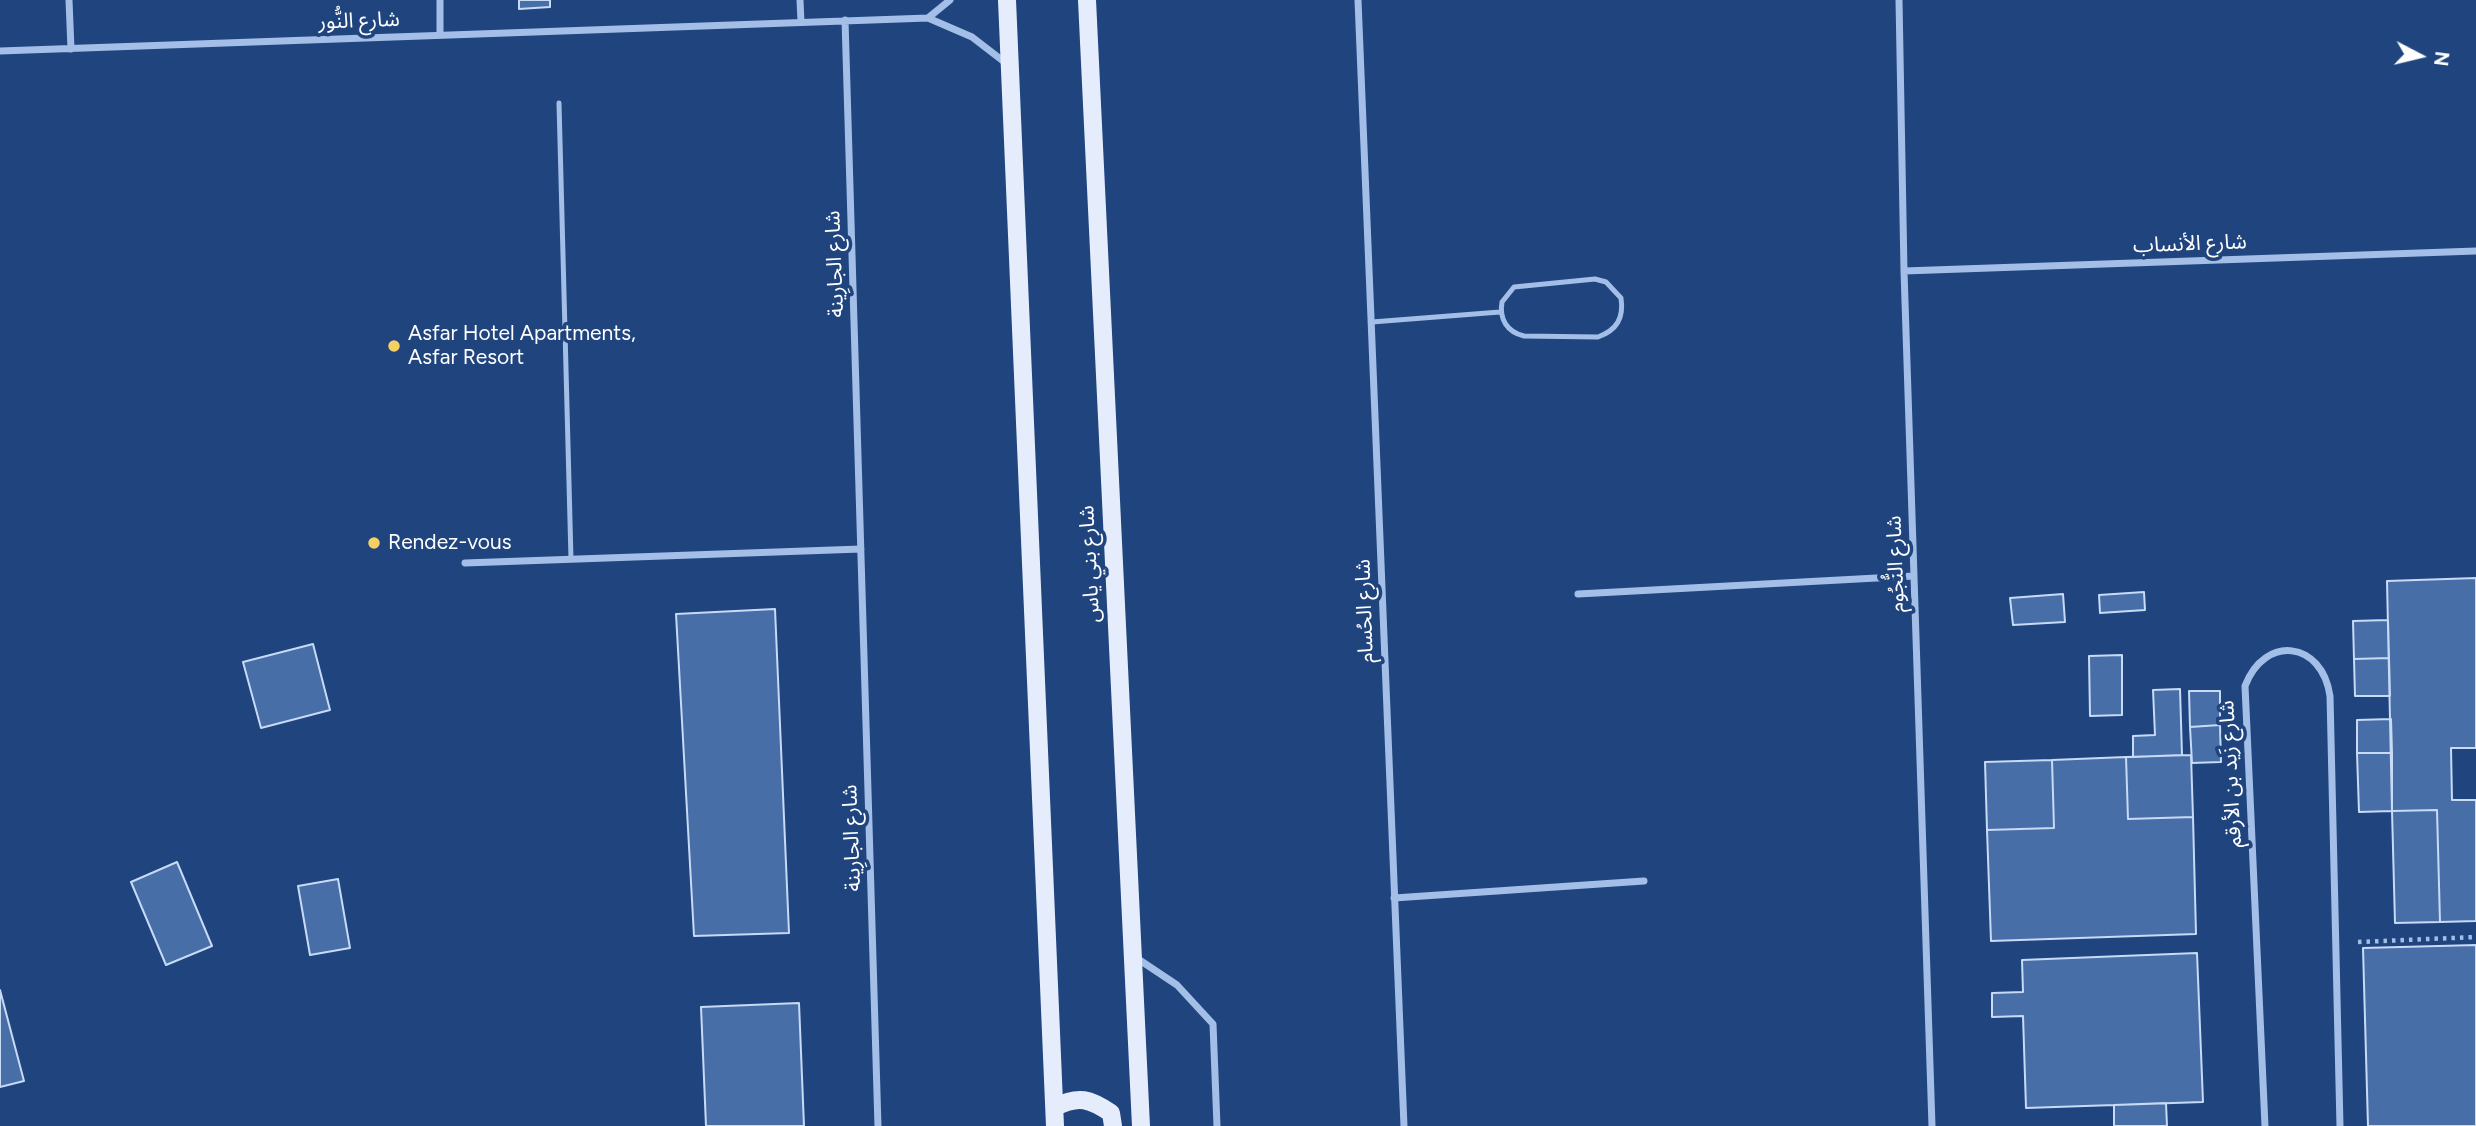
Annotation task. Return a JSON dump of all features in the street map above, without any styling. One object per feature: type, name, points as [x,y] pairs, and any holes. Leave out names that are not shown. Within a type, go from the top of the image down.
[{"type":"main road","points":[[1007,0],[1055,1126]]},
{"type":"main road","name":"شارع بني ياس","points":[[1087,0],[1141,1126]]},
{"type":"main road","points":[[1055,1107],[1066,1101],[1091,1099],[1111,1113],[1112,1126]]},
{"type":"street","points":[[69,0],[71,48]]},
{"type":"street","points":[[439,0],[440,35]]},
{"type":"street","points":[[800,0],[801,22]]},
{"type":"street","points":[[928,18],[950,0]]},
{"type":"street","name":"شارع الحُسام","points":[[1358,0],[1404,1126]]},
{"type":"street","name":"شارع النُّجُوم","points":[[1899,0],[1904,271],[1932,1126]]},
{"type":"street","name":"شارع النُّور","points":[[0,51],[928,18],[972,37],[1010,66]]},
{"type":"street","name":"شارع الجارِينة","points":[[845,20],[878,1126]]},
{"type":"street","name":"شارع الأنساب","points":[[1904,271],[2476,251]]},
{"type":"street","points":[[465,563],[861,549]]},
{"type":"street","points":[[1578,594],[1914,576]]},
{"type":"street","name":"شارع زَيد بن الأرقم","points":[[2265,1126],[2245,686],[2259,661],[2286,650],[2300,652],[2313,659],[2323,669],[2328,682],[2340,1126]]},
{"type":"street","points":[[1394,898],[1644,881]]},
{"type":"street","points":[[1132,954],[1177,985],[1213,1024],[1217,1126]]},
{"type":"lane","points":[[559,103],[571,559]]},
{"type":"lane","points":[[1595,279],[1615,289],[1623,309],[1616,327],[1598,337],[1515,334],[1503,321],[1500,312],[1502,302],[1514,287],[1595,279]]},
{"type":"lane","points":[[1371,322],[1500,312]]},
{"type":"path","points":[[2336,943],[2476,937]]},
{"type":"building","points":[[519,0],[550,0],[550,7],[519,9]]},
{"type":"building","points":[[2476,578],[2476,748],[2451,748],[2452,800],[2476,800],[2476,921],[2440,922],[2437,810],[2392,811],[2387,581]]},
{"type":"building","points":[[2144,592],[2145,610],[2100,613],[2099,595]]},
{"type":"building","points":[[2063,594],[2065,622],[2013,625],[2010,598]]},
{"type":"building","points":[[775,609],[789,933],[694,936],[676,614]]},
{"type":"building","points":[[2388,620],[2389,658],[2354,659],[2353,621]]},
{"type":"building","points":[[313,644],[330,710],[261,728],[243,662]]},
{"type":"building","points":[[2122,655],[2122,715],[2090,716],[2089,656]]},
{"type":"building","points":[[2389,658],[2390,696],[2355,696],[2354,659]]},
{"type":"building","points":[[2180,689],[2182,755],[2133,757],[2133,736],[2155,735],[2153,690]]},
{"type":"building","points":[[2189,691],[2220,691],[2220,725],[2190,727]]},
{"type":"building","points":[[2391,719],[2392,753],[2357,753],[2357,720]]},
{"type":"building","points":[[2220,725],[2221,762],[2192,763],[2190,727]]},
{"type":"building","points":[[2357,753],[2392,753],[2392,811],[2359,812]]},
{"type":"building","points":[[2191,755],[2193,817],[2128,819],[2126,757]]},
{"type":"building","points":[[2126,757],[2128,819],[2193,817],[2196,934],[1991,941],[1987,830],[2054,828],[2052,760]]},
{"type":"building","points":[[2052,760],[2054,828],[1987,830],[1985,762]]},
{"type":"building","points":[[2437,810],[2440,922],[2395,923],[2392,811]]},
{"type":"building","points":[[177,862],[212,946],[166,965],[131,882]]},
{"type":"building","points":[[338,879],[350,948],[310,955],[298,886]]},
{"type":"building","points":[[2476,945],[2476,1126],[2368,1126],[2363,948]]},
{"type":"building","points":[[2197,953],[2203,1102],[2026,1108],[2023,1016],[1992,1017],[1992,993],[2023,992],[2022,960]]},
{"type":"building","points":[[0,990],[24,1081],[0,1087]]},
{"type":"building","points":[[799,1003],[804,1126],[706,1126],[701,1007]]},
{"type":"building","points":[[2166,1103],[2167,1126],[2114,1126],[2114,1105]]},
{"type":"place","name":"Asfar Hotel Apartments, Asfar Resort","points":[[394,346]]},
{"type":"place","name":"Rendez-vous","points":[[374,543]]}]
